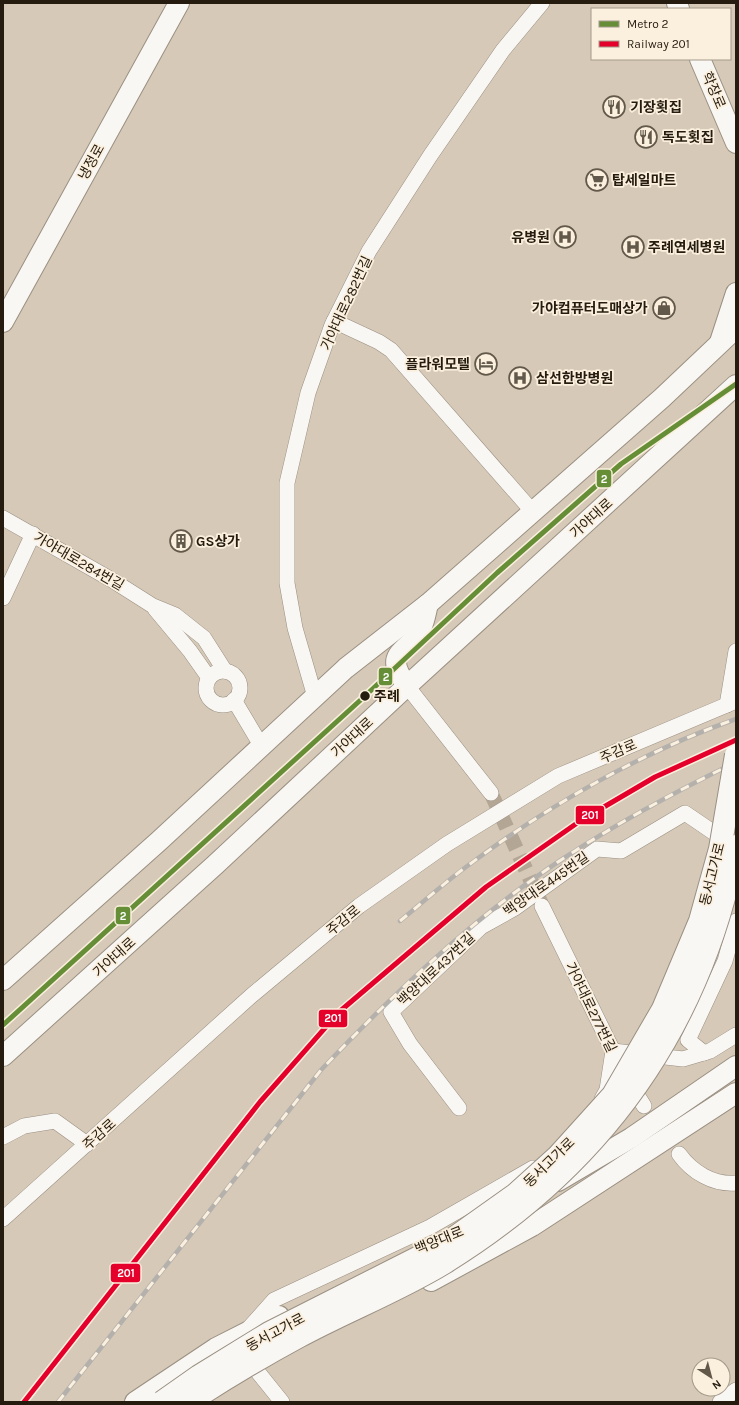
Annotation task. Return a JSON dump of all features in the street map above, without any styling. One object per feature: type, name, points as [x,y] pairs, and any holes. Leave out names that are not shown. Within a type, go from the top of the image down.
[{"type":"highway","name":"동서고가로","points":[[162,1402],[199,1376],[268,1333],[447,1243],[516,1194],[557,1157],[603,1106],[613,1094],[663,1009],[700,921],[720,849],[736,756]]},
{"type":"highway","name":"동서고가로","points":[[189,1402],[216,1384],[298,1337],[443,1264],[486,1236],[560,1175],[592,1142],[622,1106],[644,1076],[670,1033],[695,980],[717,924],[736,847]]},
{"type":"main road","name":"냉정로","points":[[3,322],[179,3]]},
{"type":"main road","name":"학장로","points":[[700,60],[736,143]]},
{"type":"main road","points":[[719,344],[736,293]]},
{"type":"main road","points":[[3,980],[159,841],[346,668],[428,604],[662,398],[736,328]]},
{"type":"main road","name":"가야대로","points":[[3,1056],[215,865],[736,385]]},
{"type":"main road","points":[[703,416],[736,397]]},
{"type":"main road","points":[[408,686],[398,673],[396,661],[401,652],[421,629],[428,604]]},
{"type":"main road","name":"백양대로","points":[[135,1402],[216,1348],[399,1256],[510,1210],[631,1138],[736,1066]]},
{"type":"main road","points":[[196,1402],[254,1367],[474,1259],[532,1226],[736,1093]]},
{"type":"main road","points":[[131,1402],[168,1379]]},
{"type":"street","name":"가야대로282번길","points":[[314,697],[295,628],[287,583],[287,482],[308,393],[334,321],[369,252],[430,156],[503,50],[542,3]]},
{"type":"street","points":[[334,321],[379,342],[391,350],[533,512]]},
{"type":"street","name":"가야대로284번길","points":[[3,518],[112,580],[153,606],[175,615],[204,638],[225,671],[231,672],[238,680],[239,691],[234,700]]},
{"type":"street","points":[[3,598],[33,534]]},
{"type":"street","name":"가야대로284번길","points":[[153,606],[190,651],[209,678]]},
{"type":"street","points":[[731,703],[736,650]]},
{"type":"street","points":[[225,671],[214,674],[209,678],[206,690],[213,701],[224,704],[234,700],[262,747]]},
{"type":"street","points":[[408,686],[491,793]]},
{"type":"street","name":"주감로","points":[[3,1219],[251,996],[359,906],[448,844],[558,776],[731,703]]},
{"type":"street","name":"백양대로445번길","points":[[481,927],[515,908],[597,849],[621,851],[685,814],[736,847]]},
{"type":"street","name":"가야대로277번길","points":[[542,906],[613,1051],[644,1106]]},
{"type":"street","points":[[704,1053],[688,1040],[725,961],[736,921]]},
{"type":"street","name":"백양대로437번길","points":[[459,1108],[410,1044],[391,1012],[481,927]]},
{"type":"street","points":[[278,1401],[254,1367],[238,1337],[274,1300],[444,1219],[524,1175],[586,1128],[608,1090],[613,1051],[683,1059],[710,1051],[736,1035]]},
{"type":"street","points":[[3,1137],[24,1126],[55,1121],[87,1144]]},
{"type":"street","points":[[679,1154],[686,1164],[701,1175],[724,1184],[736,1182]]},
{"type":"street","points":[[720,1402],[736,1390]]},
{"type":"tunnel","points":[[491,793],[541,903]]},
{"type":"railway","points":[[400,921],[466,867],[497,845],[529,823],[595,783],[700,732],[736,719]]},
{"type":"railway","points":[[58,1402],[321,1070],[406,984],[467,930],[531,881],[564,858],[648,807],[736,762]]},
{"type":"metro line","name":"2","points":[[3,1025],[365,696],[497,573],[621,464],[736,384]]},
{"type":"rail line","name":"201","points":[[24,1402],[260,1102],[339,1012],[486,887],[580,821],[655,777],[736,740]]},
{"type":"place","name":"기장횟집","points":[[614,107]]},
{"type":"place","name":"독도횟집","points":[[646,137]]},
{"type":"place","name":"탑세일마트","points":[[597,180]]},
{"type":"place","name":"유병원","points":[[565,237]]},
{"type":"place","name":"주례연세병원","points":[[633,247]]},
{"type":"place","name":"가야컴퓨터도매상가","points":[[664,308]]},
{"type":"place","name":"플라워모텔","points":[[486,364]]},
{"type":"place","name":"삼선한방병원","points":[[520,378]]},
{"type":"place","name":"GS상가","points":[[181,541]]},
{"type":"place","name":"주례","points":[[365,696]]}]
